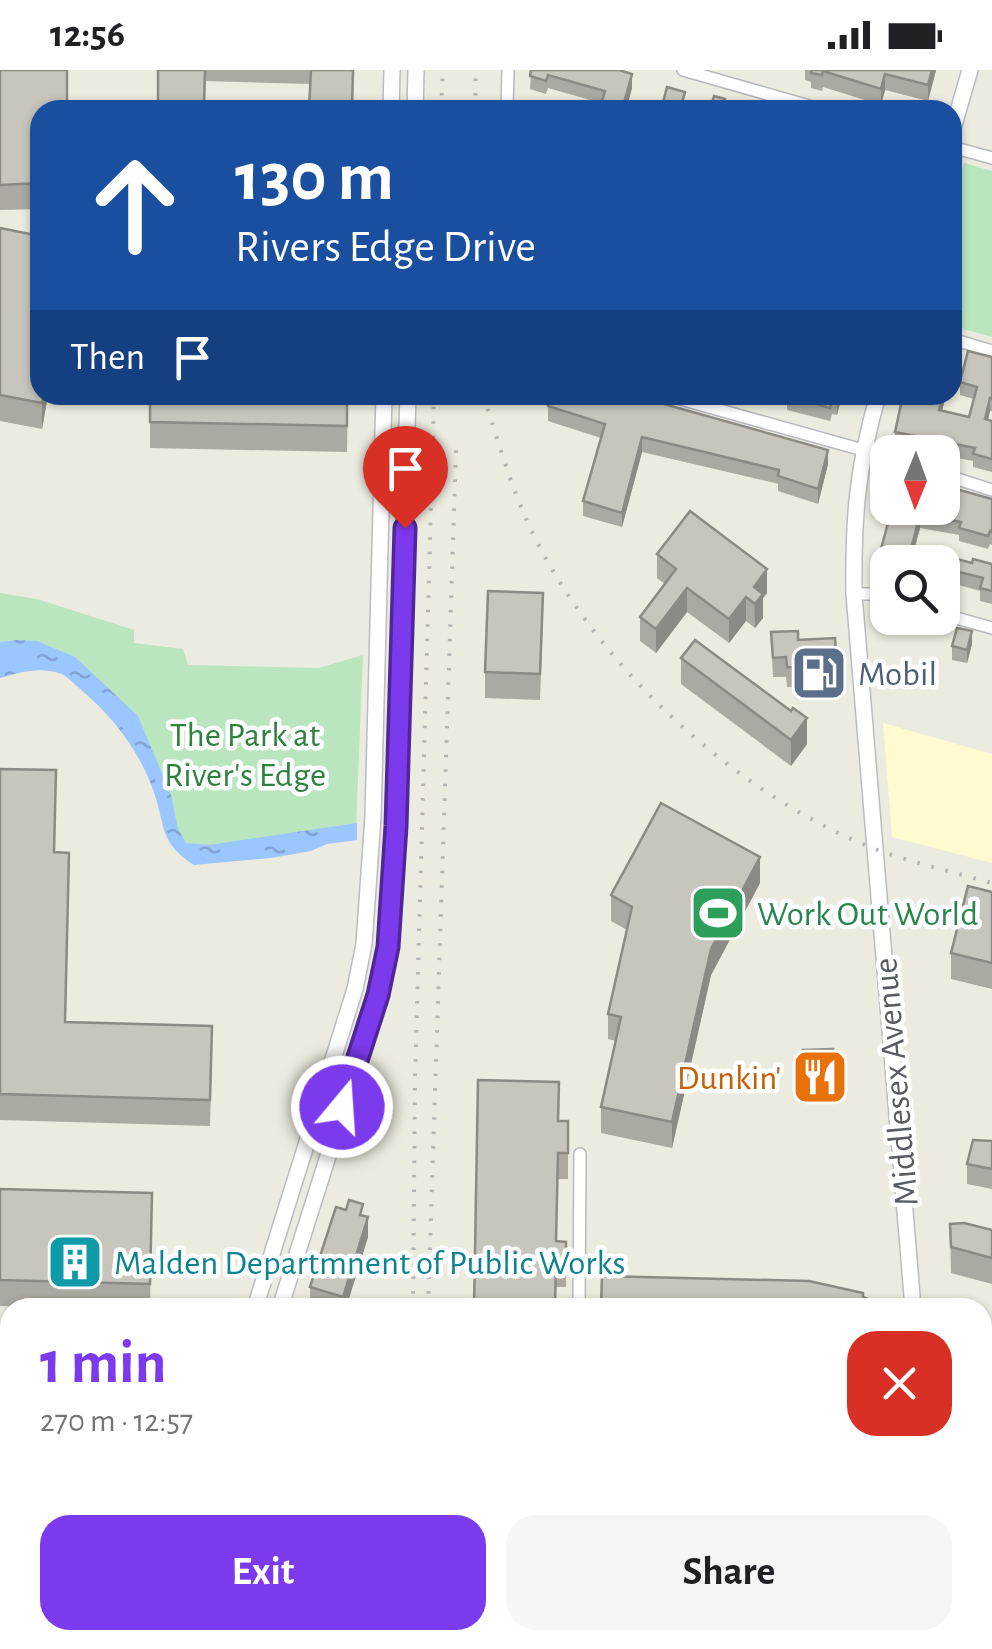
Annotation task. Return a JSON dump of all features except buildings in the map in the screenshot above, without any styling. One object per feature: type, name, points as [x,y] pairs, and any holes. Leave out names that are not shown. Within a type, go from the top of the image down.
[{"type":"main road","points":[[391,100],[392,70]]},
{"type":"main road","points":[[415,100],[416,70]]},
{"type":"main road","points":[[961,100],[970,70]]},
{"type":"main road","points":[[258,1298],[355,989],[364,944],[373,817],[384,405]]},
{"type":"main road","points":[[283,1298],[378,995],[388,947],[396,826],[408,405]]},
{"type":"main road","name":"Middlesex Avenue","points":[[875,405],[862,450],[854,507],[854,594],[912,1298]]},
{"type":"street","points":[[506,100],[508,70]]},
{"type":"street","points":[[683,70],[788,100]]},
{"type":"street","points":[[962,150],[992,158]]},
{"type":"street","points":[[962,342],[992,351]]},
{"type":"street","points":[[702,405],[870,452]]},
{"type":"street","points":[[960,480],[992,490]]},
{"type":"street","points":[[854,594],[870,594]]},
{"type":"street","points":[[960,619],[992,628]]},
{"type":"street","points":[[579,1298],[580,1154]]},
{"type":"shaded area","points":[[883,723],[992,754],[992,863],[892,837]]},
{"type":"green space","points":[[964,163],[992,171],[992,337],[962,329]]},
{"type":"green space","name":"The Park at River's Edge","points":[[0,593],[37,599],[134,630],[134,643],[183,649],[188,665],[319,668],[363,655],[356,827],[182,849],[167,792],[74,660],[0,648]]},
{"type":"water","points":[[37,641],[75,657],[138,716],[186,843],[209,845],[357,823],[357,840],[271,858],[194,865],[168,839],[152,787],[131,745],[91,698],[66,676],[46,670],[0,678],[0,642]]},
{"type":"railway","points":[[442,100],[443,70]]},
{"type":"railway","points":[[475,100],[476,70]]},
{"type":"railway","points":[[413,1298],[415,1079],[434,405]]},
{"type":"railway","points":[[486,405],[519,503],[563,587],[635,680],[678,723],[724,762],[823,826],[889,854],[992,883]]},
{"type":"railway","points":[[428,1298],[456,450]]},
{"type":"place","name":"Mobil","points":[[819,673]]},
{"type":"place","name":"Work Out World","points":[[718,913]]},
{"type":"place","name":"Dunkin'","points":[[820,1077]]},
{"type":"place","name":"Malden Departmnent of Public Works","points":[[75,1262]]},
{"type":"route","points":[[342,1107],[378,995],[388,947],[396,826],[405,528]]}]
